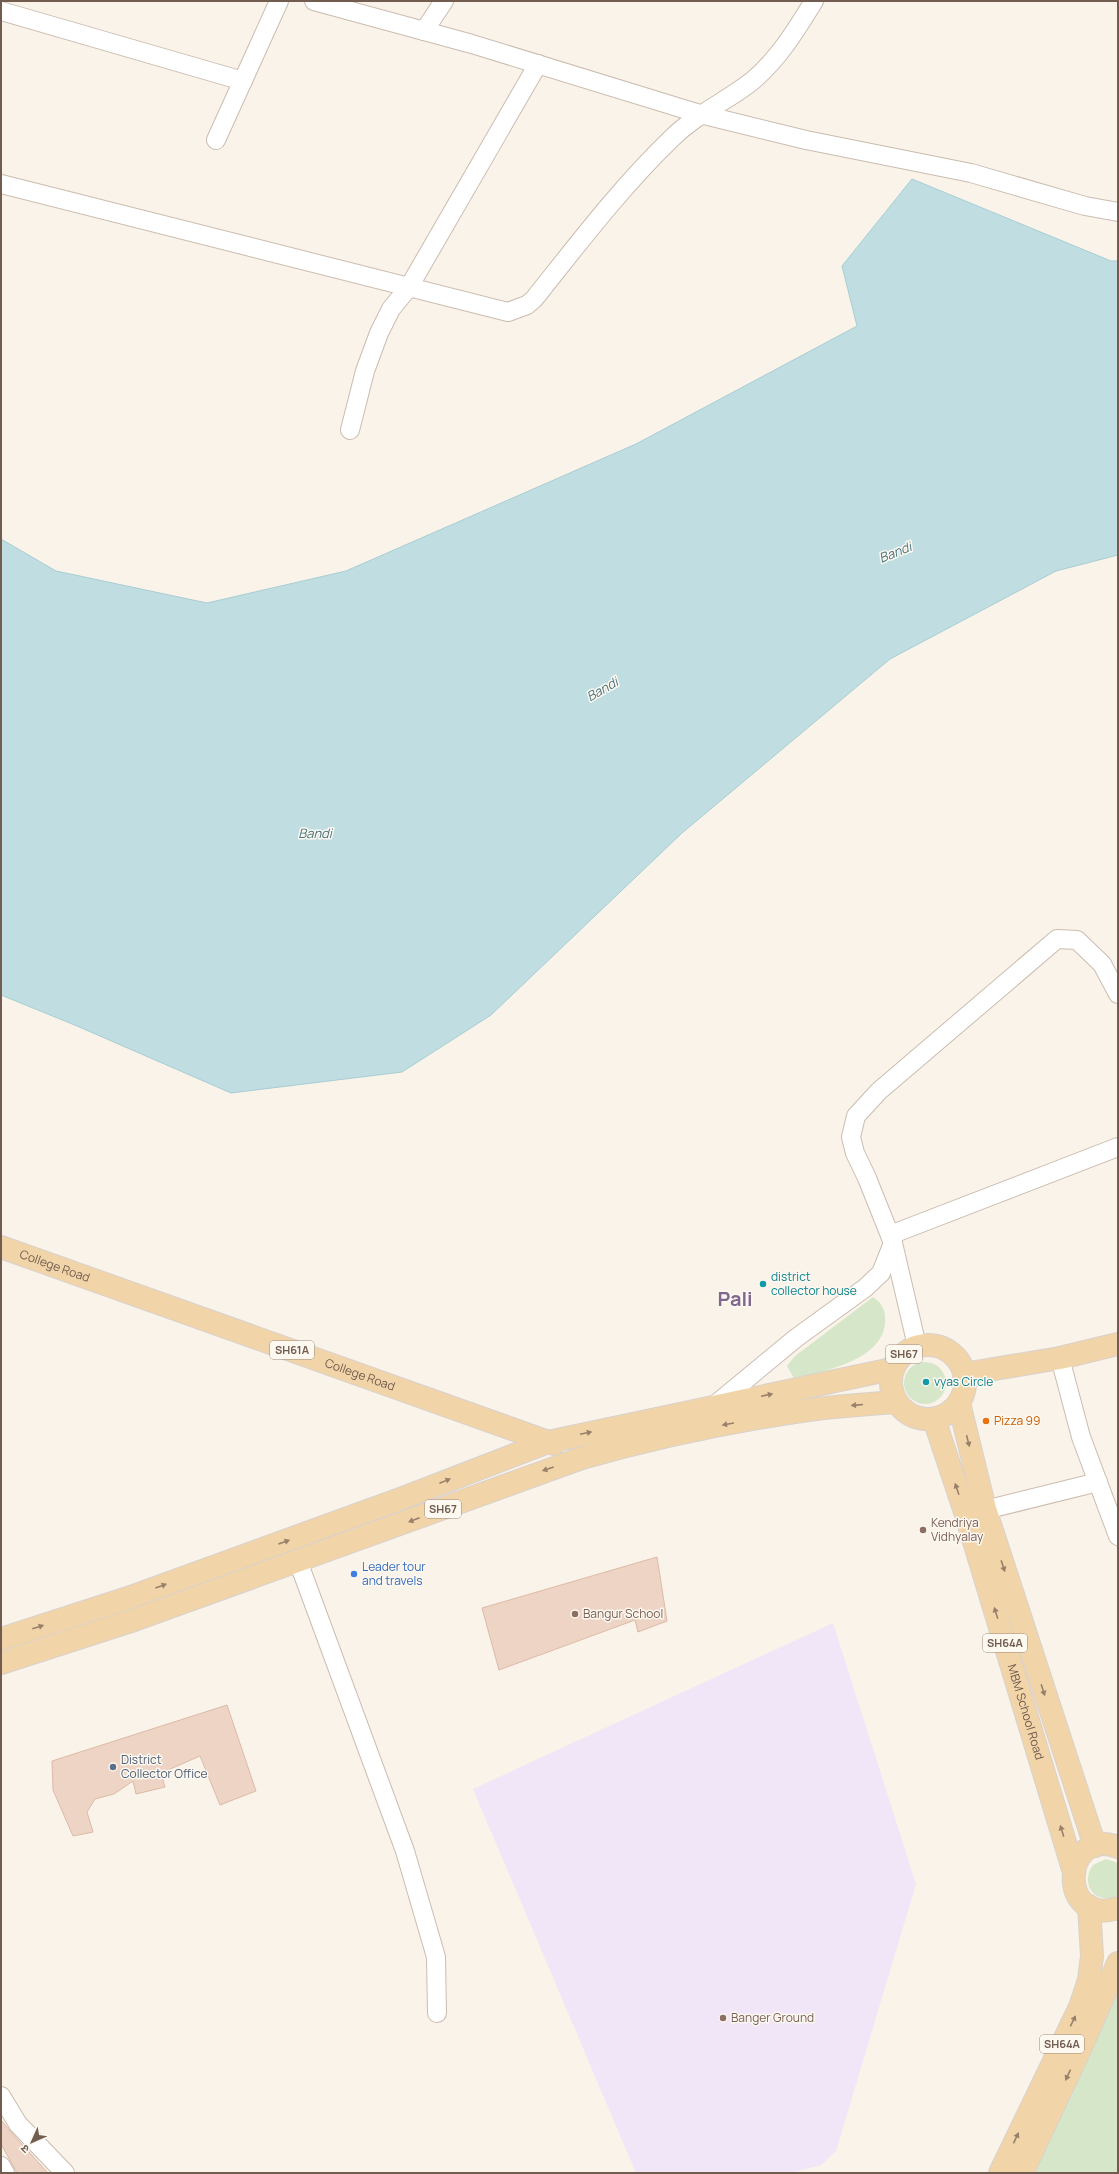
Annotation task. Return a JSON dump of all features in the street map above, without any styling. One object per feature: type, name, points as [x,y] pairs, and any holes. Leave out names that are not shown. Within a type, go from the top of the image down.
[{"type":"main road","name":"College Road","points":[[1,1246],[548,1442],[582,1458]]},
{"type":"main road","points":[[896,1402],[903,1410],[912,1416],[923,1419],[934,1419],[952,1411],[959,1403],[965,1384],[964,1374],[1060,1358],[1118,1344]]},
{"type":"main road","name":"SH67","points":[[1,1663],[134,1620],[582,1458],[626,1445],[712,1427],[809,1410],[896,1402],[890,1381],[892,1369],[898,1359],[906,1351],[917,1346],[937,1346],[947,1350],[955,1356],[964,1374]]},
{"type":"main road","name":"SH67","points":[[1,1639],[128,1598],[403,1498],[548,1442],[715,1405],[892,1369]]},
{"type":"main road","name":"MBM School Road","points":[[959,1403],[975,1512],[1073,1868]]},
{"type":"main road","name":"MBM School Road","points":[[934,1419],[975,1512],[1095,1846]]},
{"type":"main road","points":[[1073,1868],[1085,1851],[1095,1846],[1106,1844],[1118,1847]]},
{"type":"main road","name":"SH64A","points":[[1000,2173],[1080,2007],[1089,1980],[1092,1956],[1089,1906],[1081,1899],[1075,1890],[1072,1879],[1073,1868]]},
{"type":"main road","points":[[1089,1906],[1098,1910],[1118,1908]]},
{"type":"main road","name":"SH64A","points":[[1022,2173],[1082,2045],[1118,1963]]},
{"type":"street","points":[[216,140],[279,1]]},
{"type":"street","points":[[314,1],[538,64],[700,114],[806,140],[971,173],[1085,206],[1118,212]]},
{"type":"street","points":[[424,31],[444,1]]},
{"type":"street","points":[[1,184],[508,312],[527,305],[534,299],[616,198],[671,138],[700,114],[750,82],[766,67],[790,38],[814,1]]},
{"type":"street","points":[[1,11],[243,81]]},
{"type":"street","points":[[350,430],[365,371],[379,333],[391,309],[409,287],[538,64]]},
{"type":"street","points":[[917,1346],[891,1239],[855,1153],[851,1137],[856,1116],[879,1091],[1057,939],[1077,940],[1102,964],[1118,994]]},
{"type":"street","points":[[891,1239],[1118,1147]]},
{"type":"street","points":[[715,1405],[796,1338],[865,1288],[881,1273],[891,1239]]},
{"type":"street","points":[[1060,1358],[1082,1437],[1118,1536]]},
{"type":"street","points":[[975,1512],[1098,1482]]},
{"type":"street","points":[[298,1561],[405,1851],[436,1957],[437,2013]]},
{"type":"street","points":[[1,2096],[18,2124],[65,2173]]},
{"type":"street","points":[[1,2166],[5,2173]]},
{"type":"shaded area","name":"Banger Ground","points":[[833,1623],[916,1884],[836,2151],[821,2165],[791,2173],[636,2173],[473,1789]]},
{"type":"green space","points":[[873,1297],[881,1305],[884,1311],[885,1319],[881,1336],[874,1347],[850,1362],[795,1380],[787,1366],[795,1356]]},
{"type":"green space","points":[[921,1362],[929,1362],[937,1365],[943,1371],[946,1383],[943,1395],[937,1401],[929,1404],[921,1404],[913,1401],[907,1395],[904,1387],[904,1379],[907,1371],[913,1365]]},
{"type":"green space","points":[[1106,1859],[1118,1863],[1118,1895],[1110,1898],[1097,1896],[1092,1892],[1088,1879],[1089,1872],[1093,1865]]},
{"type":"green space","points":[[1118,1955],[1118,2173],[1025,2173]]},
{"type":"water","name":"Bandi","points":[[912,179],[1111,261],[1118,261],[1118,555],[1056,571],[890,659],[682,833],[491,1015],[402,1072],[231,1093],[77,1026],[1,995],[1,539],[56,571],[207,603],[346,571],[636,444],[857,326],[842,266]]},
{"type":"building","name":"Bangur School","points":[[657,1557],[667,1621],[638,1632],[635,1620],[499,1670],[482,1608]]},
{"type":"building","name":"District Collector Office","points":[[227,1705],[256,1791],[220,1805],[200,1756],[161,1773],[165,1787],[136,1794],[133,1781],[114,1794],[95,1799],[87,1812],[93,1832],[73,1836],[53,1790],[52,1761]]},
{"type":"building","points":[[1,2120],[48,2173],[17,2173],[1,2144]]},
{"type":"place","name":"district collector house","points":[[763,1284]]},
{"type":"place","name":"vyas Circle","points":[[926,1382]]},
{"type":"place","name":"Pizza 99","points":[[986,1421]]},
{"type":"place","name":"Kendriya Vidhyalay","points":[[923,1530]]},
{"type":"place","name":"Leader tour and travels","points":[[354,1574]]},
{"type":"place","name":"Bangur School","points":[[575,1614]]},
{"type":"place","name":"District Collector Office","points":[[113,1767]]},
{"type":"place","name":"Banger Ground","points":[[723,2018]]},
{"type":"district","name":"Pali","points":[[735,1299]]}]
